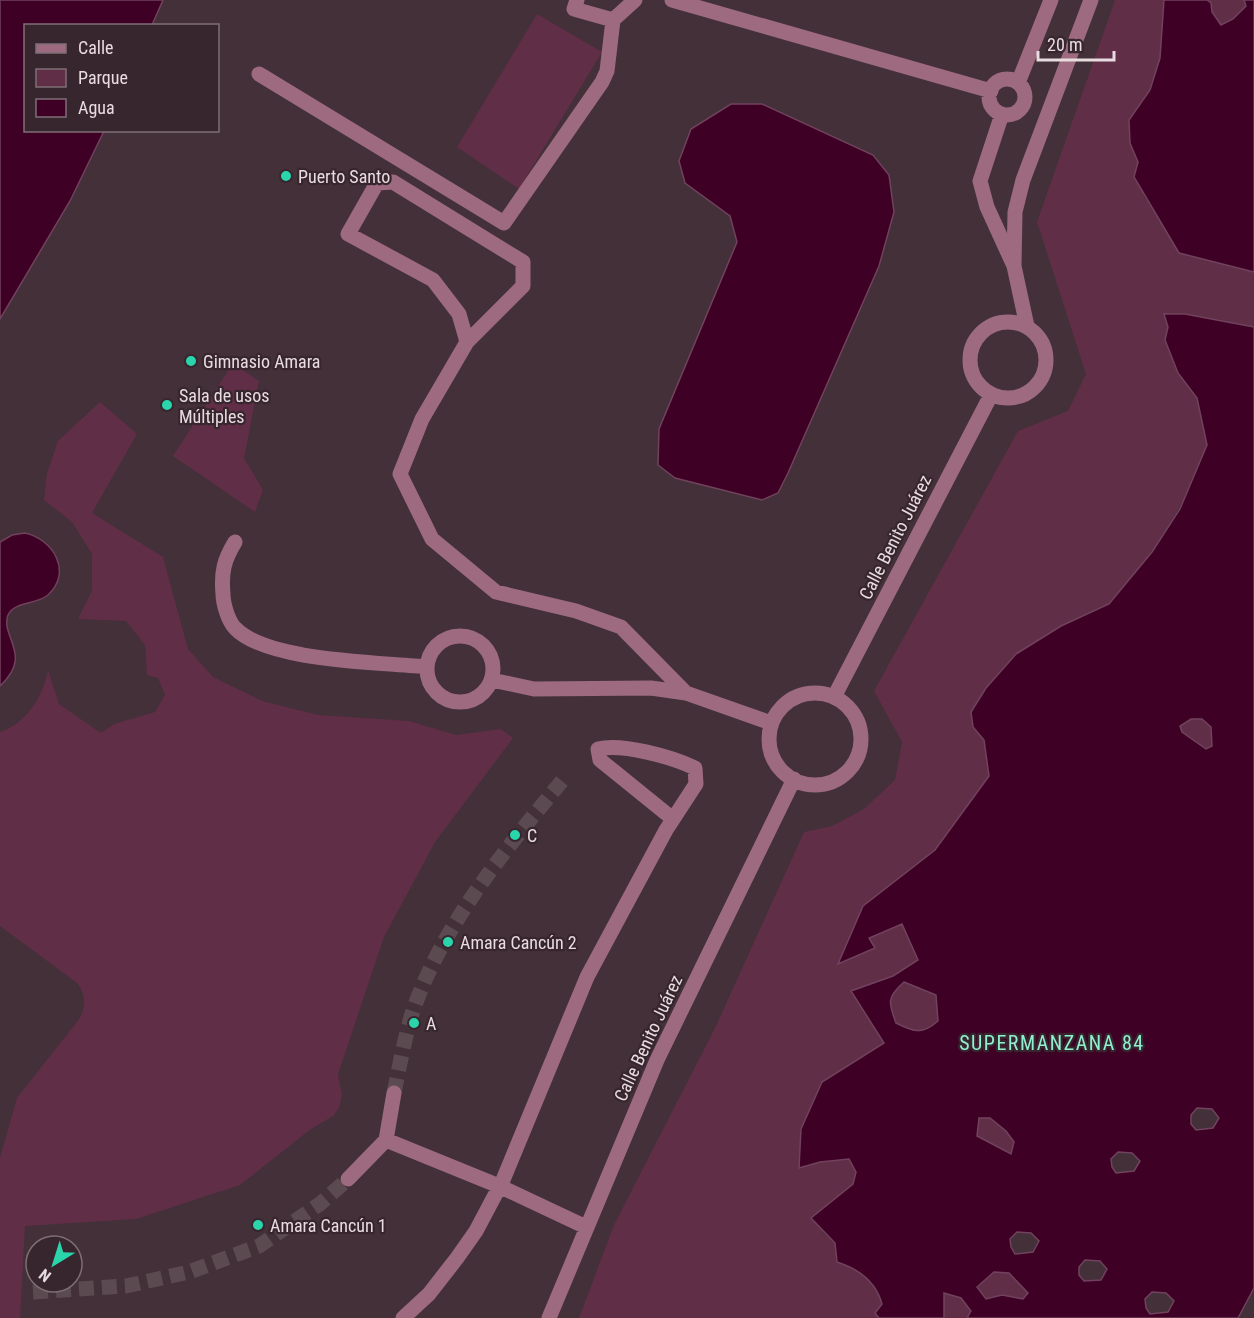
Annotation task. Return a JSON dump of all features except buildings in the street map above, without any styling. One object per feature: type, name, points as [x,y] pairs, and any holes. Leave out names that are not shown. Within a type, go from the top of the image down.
[{"type":"street","points":[[578,0],[574,9],[613,20]]},
{"type":"street","points":[[259,74],[504,223],[602,82],[607,71],[613,20],[635,0]]},
{"type":"street","points":[[672,0],[991,91]]},
{"type":"street","points":[[1018,83],[1051,0]]},
{"type":"street","points":[[1014,266],[1015,212],[1023,180],[1091,0]]},
{"type":"street","points":[[1002,80],[1018,83],[1024,94],[1023,105],[1014,113],[1002,114],[992,107],[991,91],[1002,80]]},
{"type":"street","points":[[1002,114],[980,181],[983,197],[1014,266],[1027,326]]},
{"type":"street","points":[[467,342],[459,314],[433,280],[348,234],[377,183],[393,182],[523,262],[523,285],[467,342],[422,419],[400,474],[432,539],[496,592],[576,611],[621,627],[686,693]]},
{"type":"street","points":[[1002,321],[1013,321],[1027,326],[1037,334],[1044,345],[1047,358],[1045,371],[1039,383],[1029,392],[1017,397],[1004,398],[991,394],[974,378],[970,354],[973,342],[980,332],[1002,321]]},
{"type":"street","name":"Calle Benito Juárez","points":[[834,697],[991,394]]},
{"type":"street","points":[[235,542],[224,559],[223,599],[234,627],[249,638],[289,654],[426,667]]},
{"type":"street","points":[[458,635],[469,636],[487,649],[494,669],[492,680],[478,697],[456,702],[436,693],[429,684],[426,667],[431,651],[438,643],[458,635]]},
{"type":"street","points":[[492,680],[534,689],[651,688],[686,693],[771,723]]},
{"type":"street","points":[[819,693],[834,697],[846,705],[855,717],[860,731],[860,745],[856,759],[848,771],[836,780],[822,784],[807,784],[794,780],[783,771],[770,749],[771,723],[779,710],[790,700],[804,694],[819,693]]},
{"type":"street","points":[[403,1318],[429,1294],[476,1231],[500,1186],[587,977],[674,819],[696,784],[694,768],[681,761],[610,746],[598,749],[600,760],[674,819]]},
{"type":"street","name":"Calle Benito Juárez","points":[[549,1318],[657,1060],[794,780]]},
{"type":"street","points":[[348,1179],[386,1140],[394,1093]]},
{"type":"street","points":[[386,1140],[500,1186],[586,1227]]},
{"type":"green space","points":[[1115,0],[1164,0],[1160,58],[1150,90],[1129,120],[1130,143],[1138,162],[1144,197],[1157,213],[1179,253],[1254,272],[1254,327],[1217,319],[1168,327],[1167,339],[1172,359],[1193,391],[1205,428],[1207,444],[1195,479],[1149,555],[1118,595],[1107,605],[1062,626],[1034,643],[1010,663],[980,698],[971,712],[973,727],[984,740],[989,776],[935,850],[864,906],[839,963],[875,948],[868,938],[902,924],[918,960],[893,976],[851,991],[884,1043],[823,1082],[799,1168],[820,1162],[849,1159],[856,1172],[853,1184],[822,1232],[835,1243],[837,1262],[866,1277],[876,1289],[882,1304],[875,1313],[879,1318],[579,1318],[614,1225],[715,1028],[804,832],[832,826],[864,809],[895,780],[902,742],[874,691],[1018,431],[1068,411],[1086,374],[1037,222]]},
{"type":"green space","points":[[1207,0],[1244,0],[1246,6],[1233,19],[1221,25],[1212,12],[1211,3]]},
{"type":"green space","points":[[537,14],[602,52],[519,189],[457,147]]},
{"type":"green space","points":[[233,363],[259,381],[244,458],[263,490],[255,512],[173,456]]},
{"type":"green space","points":[[100,402],[137,434],[92,513],[163,557],[188,649],[213,677],[262,701],[318,715],[409,721],[456,735],[501,729],[513,738],[435,842],[384,937],[338,1074],[342,1095],[339,1108],[333,1116],[311,1129],[240,1185],[136,1219],[25,1226],[20,1318],[0,1318],[0,1158],[17,1098],[80,1018],[84,1000],[77,983],[0,926],[0,732],[26,715],[38,698],[48,670],[59,704],[101,733],[114,724],[155,712],[165,695],[158,678],[147,675],[145,645],[126,621],[78,619],[92,591],[92,554],[72,522],[44,500],[47,473],[58,441]]},
{"type":"green space","points":[[1191,719],[1202,719],[1211,727],[1212,746],[1205,750],[1182,732],[1180,726]]},
{"type":"green space","points":[[904,982],[936,995],[938,1021],[927,1029],[913,1031],[896,1023],[891,1010],[891,1000],[894,992]]},
{"type":"green space","points":[[979,1118],[990,1118],[1006,1131],[1014,1142],[1011,1155],[977,1136]]},
{"type":"green space","points":[[994,1272],[1009,1273],[1028,1293],[1023,1299],[1002,1295],[986,1299],[977,1287]]},
{"type":"green space","points":[[944,1292],[961,1298],[971,1311],[967,1318],[944,1318]]},
{"type":"water","points":[[0,0],[163,0],[152,24],[24,24],[24,132],[104,132],[70,201],[0,319]]},
{"type":"water","points":[[1164,0],[1207,0],[1211,3],[1212,12],[1221,25],[1233,19],[1246,6],[1244,0],[1254,0],[1254,272],[1179,253],[1134,177],[1138,162],[1130,143],[1129,120],[1150,90],[1160,58]]},
{"type":"water","points":[[731,104],[762,104],[873,155],[889,175],[894,212],[879,266],[788,473],[778,493],[762,500],[675,478],[658,465],[659,429],[737,242],[730,216],[685,183],[679,161],[691,129]]},
{"type":"water","points":[[1164,314],[1185,314],[1254,327],[1254,1288],[1238,1318],[967,1318],[971,1311],[961,1298],[944,1293],[944,1318],[879,1318],[875,1313],[882,1304],[876,1289],[866,1277],[837,1262],[835,1243],[811,1218],[853,1184],[856,1172],[849,1159],[820,1162],[799,1168],[801,1129],[822,1082],[884,1043],[851,991],[893,976],[918,960],[902,924],[869,938],[875,948],[838,964],[863,906],[935,850],[989,776],[984,740],[973,727],[971,712],[986,688],[1016,654],[1061,626],[1109,604],[1152,552],[1180,509],[1207,445],[1197,398],[1178,373],[1165,340],[1168,327]],"holes":[[[1191,719],[1202,719],[1211,727],[1212,746],[1206,749],[1182,732],[1180,726]],[[904,982],[936,995],[938,1021],[918,1031],[896,1023],[891,1010],[894,992]],[[1197,1108],[1212,1109],[1219,1118],[1213,1128],[1196,1130],[1191,1124],[1191,1115]],[[979,1118],[990,1118],[1006,1131],[1014,1142],[1011,1154],[977,1136]],[[1118,1152],[1132,1153],[1140,1161],[1134,1171],[1116,1173],[1111,1159]],[[1017,1232],[1031,1233],[1039,1241],[1033,1252],[1015,1254],[1010,1239]],[[1085,1260],[1100,1261],[1107,1269],[1101,1280],[1084,1281],[1079,1275],[1079,1267]],[[994,1272],[1009,1273],[1028,1293],[1023,1299],[1002,1295],[986,1299],[977,1287]],[[1152,1292],[1166,1293],[1174,1301],[1168,1312],[1150,1314],[1146,1308],[1145,1299]]]},
{"type":"water","points":[[25,533],[35,536],[51,549],[59,567],[59,576],[48,595],[16,607],[8,615],[8,631],[14,647],[14,665],[10,675],[0,686],[0,542],[12,535]]},
{"type":"tunnel","points":[[394,1093],[411,1017],[438,953],[475,892],[562,781]]},
{"type":"tunnel","points":[[84,1289],[126,1286],[189,1272],[259,1246],[321,1203],[348,1179]]},
{"type":"place","name":"Puerto Santo","points":[[286,176]]},
{"type":"place","name":"Gimnasio Amara","points":[[191,361]]},
{"type":"place","name":"Sala de usos Múltiples","points":[[167,405]]},
{"type":"place","name":"C","points":[[515,835]]},
{"type":"place","name":"Amara Cancún 2","points":[[448,942]]},
{"type":"place","name":"A","points":[[414,1023]]},
{"type":"place","name":"Amara Cancún 1","points":[[258,1225]]},
{"type":"district","name":"SUPERMANZANA 84","points":[[1052,1043]]}]
